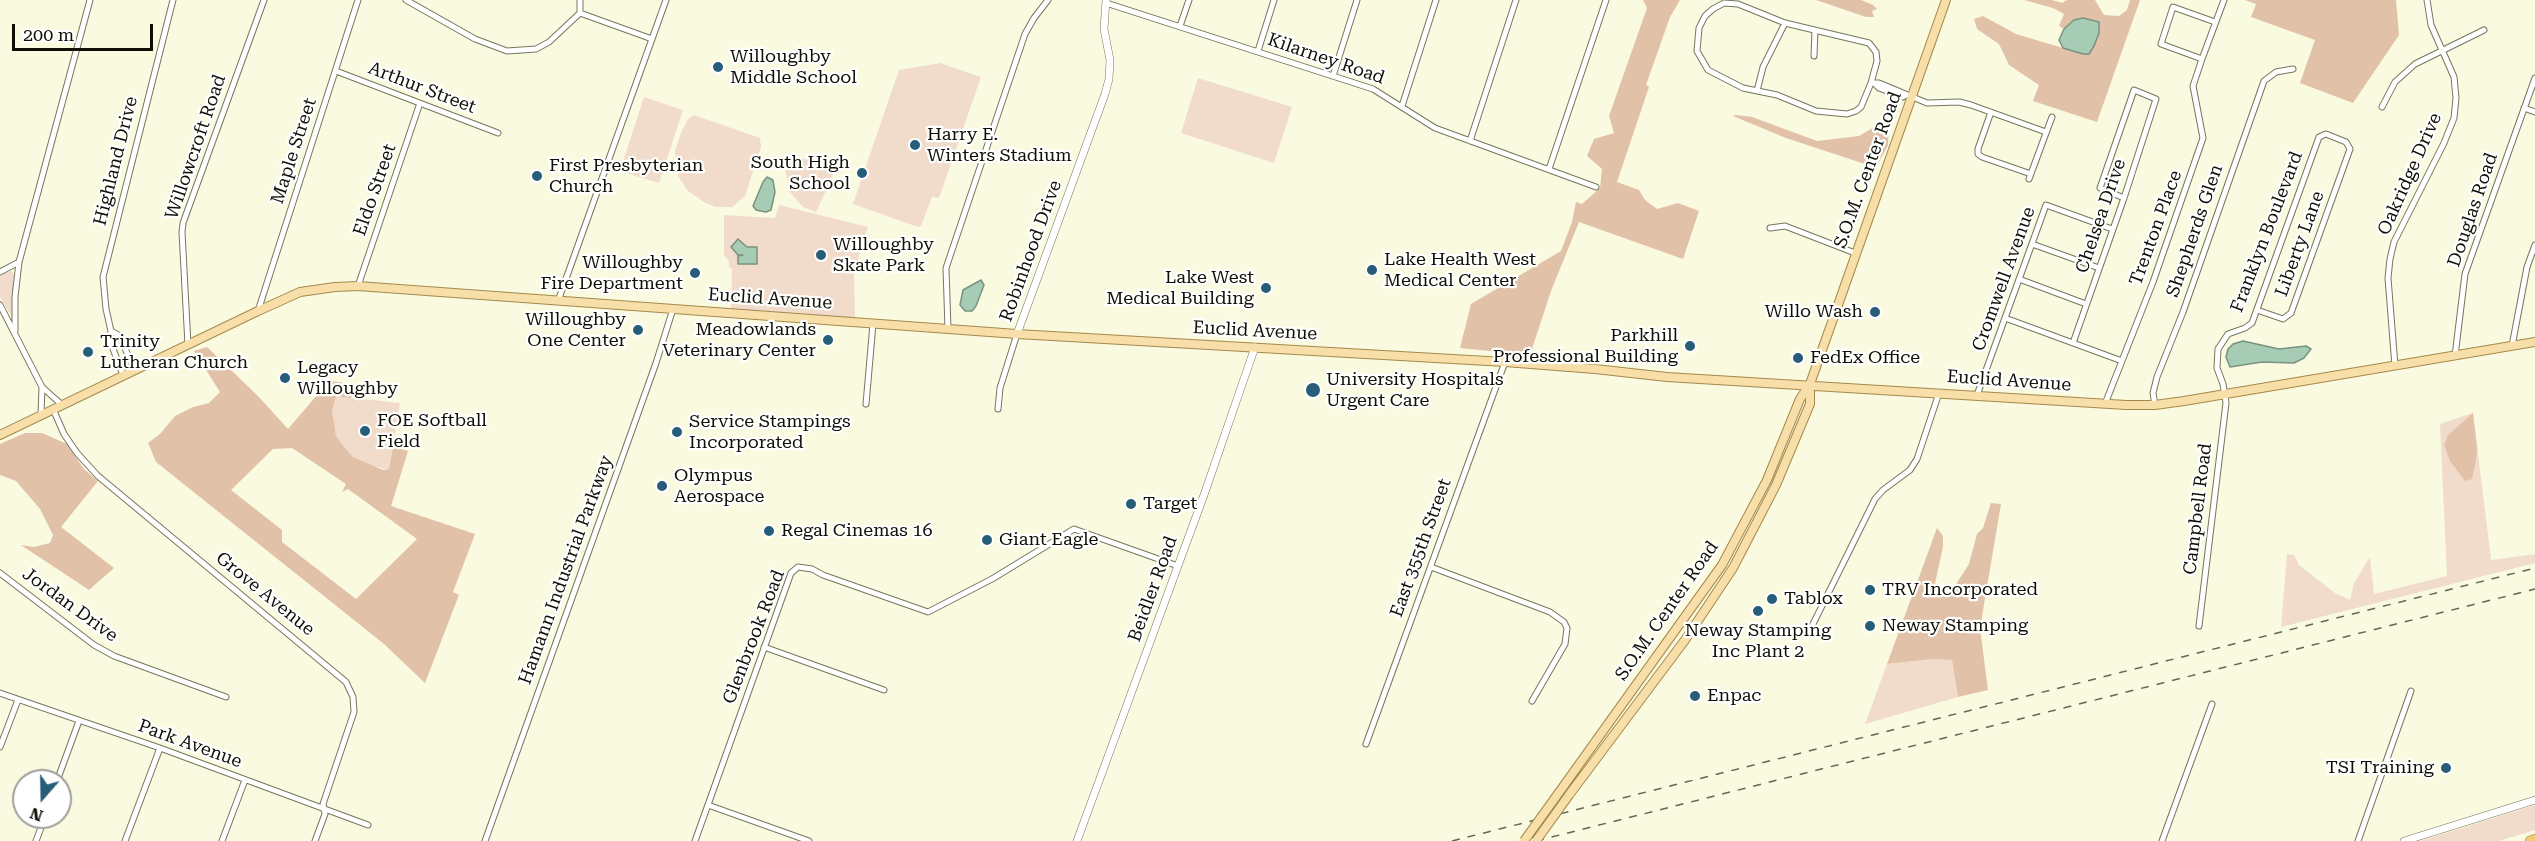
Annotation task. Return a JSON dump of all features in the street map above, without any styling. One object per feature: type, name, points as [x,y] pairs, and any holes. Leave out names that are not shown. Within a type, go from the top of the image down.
[{"type":"highway","points":[[2530,841],[2535,839]]},
{"type":"main road","name":"S.O.M. Center Road","points":[[1524,841],[1722,564],[1767,480],[1800,399],[1810,384],[1909,96],[1946,0]]},
{"type":"main road","name":"Euclid Avenue","points":[[0,435],[258,310],[300,292],[318,288],[358,286],[1017,334],[1505,362],[1667,377],[1810,384],[2105,404],[2155,405],[2535,342]]},
{"type":"main road","name":"S.O.M. Center Road","points":[[1536,841],[1685,640],[1733,568],[1776,485],[1810,404],[1810,384]]},
{"type":"street","points":[[15,331],[15,297],[19,262],[90,0]]},
{"type":"street","name":"Highland Drive","points":[[123,375],[110,341],[111,331],[104,290],[105,262],[173,0]]},
{"type":"street","name":"Willowcroft Road","points":[[188,345],[183,223],[264,0]]},
{"type":"street","name":"Maple Street","points":[[258,310],[358,0]]},
{"type":"street","points":[[406,0],[475,39],[507,51],[536,49],[549,42],[580,13],[580,0]]},
{"type":"street","points":[[558,301],[666,0]]},
{"type":"street","points":[[948,329],[946,268],[1025,34],[1048,0]]},
{"type":"street","points":[[1180,26],[1189,0]]},
{"type":"street","points":[[1258,51],[1274,0]]},
{"type":"street","points":[[1333,76],[1357,0]]},
{"type":"street","points":[[1402,106],[1436,0]]},
{"type":"street","points":[[1470,141],[1515,0]]},
{"type":"street","points":[[1549,170],[1606,0]]},
{"type":"street","name":"Trenton Place","points":[[2105,404],[2203,138],[2193,86],[2224,0]]},
{"type":"street","name":"Oakridge Drive","points":[[2395,366],[2388,278],[2394,242],[2444,143],[2454,118],[2454,77],[2431,25],[2427,0]]},
{"type":"street","name":"Kilarney Road","points":[[1106,2],[1373,89],[1425,123],[1596,187]]},
{"type":"street","name":"Robinhood Drive","points":[[998,409],[1000,388],[1017,334],[1107,87],[1110,60],[1104,29],[1106,2]]},
{"type":"street","points":[[1724,3],[1738,4],[1785,23],[1815,30],[1869,43],[1876,52],[1877,61],[1873,83],[1861,107],[1856,111],[1847,114],[1816,111],[1777,95],[1728,82],[1708,70],[1697,51],[1700,28],[1705,16],[1724,3]]},
{"type":"street","points":[[2202,58],[2161,44],[2173,7],[2215,22]]},
{"type":"street","points":[[580,13],[652,39]]},
{"type":"street","points":[[1757,91],[1763,67],[1785,23]]},
{"type":"street","points":[[1814,56],[1815,30]]},
{"type":"street","points":[[2382,107],[2395,82],[2415,64],[2484,30]]},
{"type":"street","name":"Shepherds Glen","points":[[2155,405],[2153,393],[2157,376],[2186,304],[2264,81],[2276,72],[2293,69]]},
{"type":"street","name":"Arthur Street","points":[[336,71],[498,133]]},
{"type":"street","name":"Douglas Road","points":[[2455,356],[2465,274],[2535,78]]},
{"type":"street","points":[[1873,83],[1903,97],[1909,96],[1927,103],[1959,102],[2046,132]]},
{"type":"street","name":"Chelsea Drive","points":[[2073,344],[2124,198],[2156,99],[2134,90],[2100,188],[2124,198]]},
{"type":"street","name":"Eldo Street","points":[[358,286],[420,103]]},
{"type":"street","points":[[2524,108],[2535,112]]},
{"type":"street","points":[[1991,112],[1978,154],[2030,176],[2052,117]]},
{"type":"street","name":"Franklyn Boulevard","points":[[2225,394],[2217,368],[2218,349],[2228,334],[2245,328],[2252,322],[2319,137],[2326,134],[2346,141],[2350,149]]},
{"type":"street","name":"Liberty Lane","points":[[2257,310],[2283,319],[2291,313],[2350,149]]},
{"type":"street","name":"Cromwell Avenue","points":[[1977,395],[2046,205],[2112,229]]},
{"type":"street","points":[[1770,228],[1785,226],[1856,253]]},
{"type":"street","points":[[2032,244],[2099,268]]},
{"type":"street","points":[[2512,346],[2527,267],[2535,244]]},
{"type":"street","points":[[0,272],[19,262]]},
{"type":"street","points":[[2019,279],[2086,304]]},
{"type":"street","points":[[0,305],[42,387],[57,406]]},
{"type":"street","name":"Hamann Industrial Parkway","points":[[485,841],[656,363],[673,309]]},
{"type":"street","points":[[2005,318],[2122,361]]},
{"type":"street","points":[[866,404],[873,324]]},
{"type":"street","name":"Highland Drive","points":[[111,331],[120,336],[134,370]]},
{"type":"street","name":"Beidler Road","points":[[1077,841],[1255,347]]},
{"type":"street","name":"East 355th Street","points":[[1366,744],[1505,362]]},
{"type":"street","points":[[41,415],[42,387]]},
{"type":"street","points":[[1810,630],[1875,499],[1883,490],[1910,470],[1917,459],[1939,393]]},
{"type":"street","name":"Campbell Road","points":[[2199,626],[2226,403],[2225,394]]},
{"type":"street","name":"Grove Avenue","points":[[57,406],[71,443],[98,476],[346,682],[353,697],[354,712],[323,804],[325,814],[315,841]]},
{"type":"street","name":"Glenbrook Road","points":[[695,841],[791,573],[798,567],[812,569],[928,612],[992,579],[1074,529],[1178,566]]},
{"type":"street","points":[[1431,567],[1550,612],[1564,622],[1567,628],[1565,644],[1532,701]]},
{"type":"street","name":"Jordan Drive","points":[[0,573],[94,645],[114,656],[226,697]]},
{"type":"street","points":[[764,647],[884,690]]},
{"type":"street","points":[[2358,841],[2411,691]]},
{"type":"street","name":"Park Avenue","points":[[0,693],[160,748],[368,825]]},
{"type":"street","points":[[0,747],[18,700]]},
{"type":"street","points":[[2162,841],[2212,704]]},
{"type":"street","points":[[61,769],[79,721]]},
{"type":"street","points":[[125,841],[160,748]]},
{"type":"street","points":[[222,841],[245,780]]},
{"type":"street","points":[[2404,841],[2535,800]]},
{"type":"street","points":[[708,805],[809,841]]},
{"type":"shaded area","points":[[1643,0],[1680,0],[1670,17],[1646,85],[1649,87],[1617,182],[1639,190],[1645,200],[1657,209],[1678,203],[1699,211],[1683,259],[1579,222],[1551,291],[1530,355],[1460,348],[1471,304],[1561,251],[1572,222],[1576,202],[1582,204],[1600,188],[1602,169],[1587,156],[1594,139],[1614,133],[1609,116],[1647,8]]},
{"type":"shaded area","points":[[1816,0],[1861,0],[1877,9],[1872,11],[1874,17],[1866,17]]},
{"type":"shaded area","points":[[2024,0],[2052,0],[2062,3],[2067,0],[2095,0],[2104,15],[2119,16],[2127,10],[2130,0],[2140,0],[2097,122],[2033,101],[2039,85],[2009,65],[1999,44],[1977,29],[1974,19],[1983,16],[2016,34],[2063,48],[2074,20],[2064,29],[2059,26],[2064,14],[2053,8]]},
{"type":"shaded area","points":[[2245,0],[2396,0],[2399,35],[2353,103],[2300,83],[2315,40],[2251,17],[2256,4]]},
{"type":"shaded area","points":[[2083,18],[2099,22],[2099,33],[2089,54],[2063,48],[2059,40],[2064,29],[2074,20]]},
{"type":"shaded area","name":"Harry E. Winters Stadium","points":[[940,63],[981,77],[939,198],[932,197],[921,226],[918,227],[853,204],[899,70]]},
{"type":"shaded area","points":[[1198,78],[1292,107],[1274,163],[1181,133]]},
{"type":"shaded area","points":[[644,97],[683,110],[659,183],[620,171]]},
{"type":"shaded area","points":[[694,115],[760,138],[761,147],[745,196],[732,207],[715,207],[704,202],[688,191],[678,176],[675,151],[688,119]]},
{"type":"shaded area","points":[[1733,116],[1752,117],[1817,141],[1859,136],[1881,123],[1889,126],[1888,145],[1879,162],[1871,166],[1786,138]]},
{"type":"shaded area","points":[[788,154],[832,167],[835,171],[816,212],[803,207],[790,192],[785,168]]},
{"type":"shaded area","points":[[767,177],[773,180],[775,192],[771,210],[766,212],[756,210],[753,206]]},
{"type":"shaded area","points":[[779,205],[868,227],[854,272],[855,318],[731,311],[732,269],[729,268],[729,261],[724,255],[724,215],[775,218]]},
{"type":"shaded area","points":[[738,239],[747,247],[757,247],[757,264],[738,264],[738,256],[743,255],[738,255],[731,247]]},
{"type":"shaded area","points":[[11,271],[14,275],[12,317],[0,297],[0,274]]},
{"type":"shaded area","points":[[981,280],[984,285],[976,306],[972,311],[965,311],[960,305],[963,290]]},
{"type":"shaded area","points":[[2243,341],[2279,349],[2306,346],[2311,349],[2304,358],[2294,363],[2262,362],[2230,367],[2226,357],[2228,349],[2233,344]]},
{"type":"shaded area","points":[[207,347],[258,396],[288,429],[329,381],[353,384],[351,398],[336,396],[332,410],[336,436],[345,448],[353,457],[383,470],[389,469],[393,447],[408,451],[391,506],[475,534],[453,592],[459,595],[425,683],[384,644],[156,462],[148,443],[160,434],[175,416],[193,407],[209,403],[220,392],[194,351]],"holes":[[[292,448],[346,484],[342,492],[348,489],[417,539],[356,599],[282,542],[282,530],[231,490],[273,449]]]},
{"type":"shaded area","name":"FOE Softball Field","points":[[335,396],[400,403],[389,470],[368,465],[353,457],[336,436],[332,410]]},
{"type":"shaded area","points":[[2473,413],[2491,560],[2535,554],[2535,563],[2281,627],[2287,554],[2294,555],[2299,565],[2335,593],[2350,600],[2354,583],[2370,557],[2374,594],[2447,576],[2440,424]]},
{"type":"shaded area","points":[[2473,413],[2476,460],[2472,479],[2465,481],[2450,461],[2444,445],[2448,435]]},
{"type":"shaded area","points":[[25,433],[42,433],[67,444],[84,469],[98,481],[61,527],[114,568],[89,590],[21,545],[34,547],[50,543],[53,535],[40,509],[16,481],[0,475],[0,444]]},
{"type":"shaded area","points":[[1991,503],[2001,504],[1980,628],[1988,690],[1958,697],[1952,660],[1932,659],[1887,664],[1937,528],[1943,536],[1943,547],[1934,588],[1944,596],[1951,592],[1969,564],[1977,534],[1983,528]]},
{"type":"shaded area","points":[[1932,659],[1952,660],[1958,697],[1865,724],[1887,664]]},
{"type":"shaded area","points":[[2535,805],[2535,830],[2499,841],[2420,841]]},
{"type":"railway","points":[[1452,841],[2535,568]]},
{"type":"railway","points":[[1536,841],[2535,589]]},
{"type":"place","name":"Willoughby Middle School","points":[[718,67]]},
{"type":"place","name":"Harry E. Winters Stadium","points":[[915,145]]},
{"type":"place","name":"South High School","points":[[862,173]]},
{"type":"place","name":"First Presbyterian Church","points":[[537,176]]},
{"type":"place","name":"Willoughby Skate Park","points":[[821,255]]},
{"type":"place","name":"Lake Health West Medical Center","points":[[1372,270]]},
{"type":"place","name":"Willoughby Fire Department","points":[[695,273]]},
{"type":"place","name":"Lake West Medical Building","points":[[1266,288]]},
{"type":"place","name":"Willo Wash","points":[[1875,312]]},
{"type":"place","name":"Willoughby One Center","points":[[638,330]]},
{"type":"place","name":"Meadowlands Veterinary Center","points":[[828,340]]},
{"type":"place","name":"Parkhill Professional Building","points":[[1690,346]]},
{"type":"place","name":"Trinity Lutheran Church","points":[[88,352]]},
{"type":"place","name":"FedEx Office","points":[[1798,358]]},
{"type":"place","name":"Legacy Willoughby","points":[[285,378]]},
{"type":"place","name":"University Hospitals Urgent Care","points":[[1313,390]]},
{"type":"place","name":"FOE Softball Field","points":[[365,431]]},
{"type":"place","name":"Service Stampings Incorporated","points":[[677,432]]},
{"type":"place","name":"Olympus Aerospace","points":[[662,486]]},
{"type":"place","name":"Target","points":[[1131,504]]},
{"type":"place","name":"Regal Cinemas 16","points":[[769,531]]},
{"type":"place","name":"Giant Eagle","points":[[987,540]]},
{"type":"place","name":"TRV Incorporated","points":[[1870,590]]},
{"type":"place","name":"Tablox","points":[[1772,599]]},
{"type":"place","name":"Neway Stamping Inc Plant 2","points":[[1758,611]]},
{"type":"place","name":"Neway Stamping","points":[[1870,626]]},
{"type":"place","name":"Enpac","points":[[1695,696]]},
{"type":"place","name":"TSI Training","points":[[2446,768]]}]
